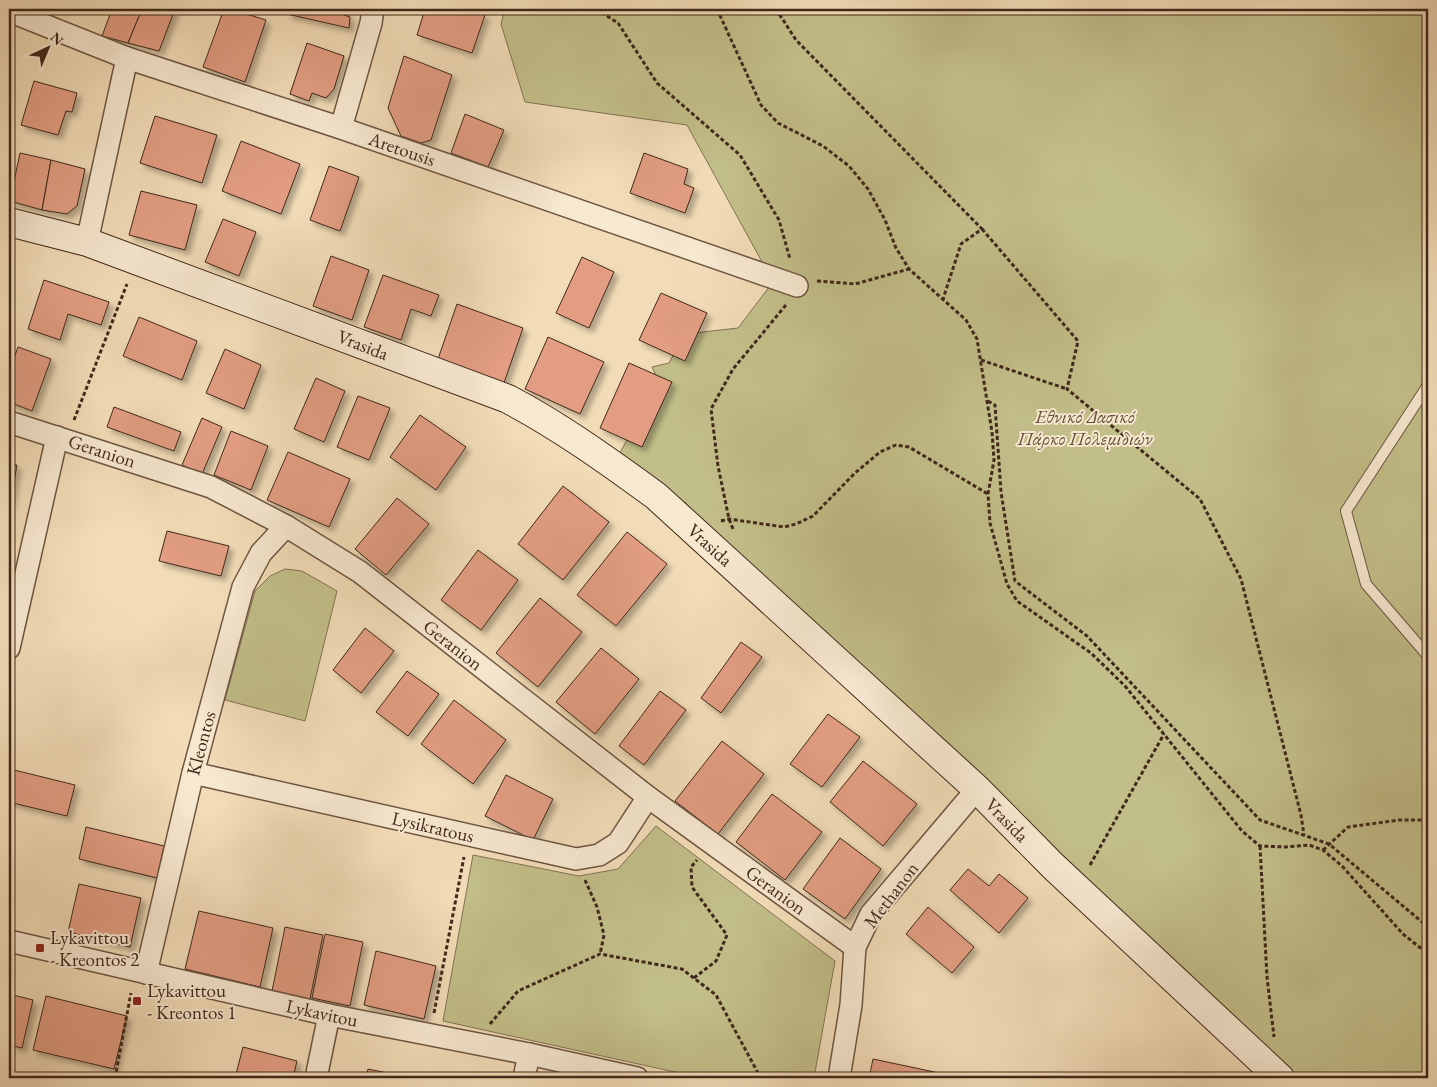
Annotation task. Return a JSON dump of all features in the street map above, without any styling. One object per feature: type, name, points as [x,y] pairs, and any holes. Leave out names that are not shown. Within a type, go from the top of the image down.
[{"type":"street","points":[[341,128],[371,23],[373,9]]},
{"type":"street","name":"Aretousis","points":[[9,11],[126,58],[341,128],[797,286]]},
{"type":"street","points":[[87,242],[126,58]]},
{"type":"street","name":"Vrasida","points":[[9,222],[87,242],[508,399],[546,420],[603,457],[656,496],[977,789],[1053,866],[1272,1075]]},
{"type":"street","name":"Geranion","points":[[9,422],[211,488],[286,526],[360,572],[648,797],[855,947]]},
{"type":"street","points":[[9,648],[61,438]]},
{"type":"street","name":"Kleontos","points":[[141,972],[243,587],[261,553],[286,526]]},
{"type":"street","name":"Lysikratous","points":[[193,773],[576,859],[599,855],[618,843],[648,797]]},
{"type":"street","name":"Methanon","points":[[839,1078],[851,1005],[855,947],[871,914],[977,789]]},
{"type":"street","name":"Lykavitou","points":[[9,941],[329,1015],[529,1054],[637,1078]]},
{"type":"street","points":[[316,1078],[329,1015]]},
{"type":"street","points":[[524,1078],[529,1054]]},
{"type":"lane","points":[[1428,385],[1346,512],[1366,584],[1428,656]]},
{"type":"path","points":[[596,9],[618,23],[657,83],[740,155],[779,220],[797,286]]},
{"type":"path","points":[[717,9],[760,105],[778,122],[823,146],[849,166],[868,189],[885,220],[896,248],[909,269],[966,320],[977,339],[988,401],[994,460],[988,494],[990,523],[1007,584],[1017,601],[1092,653],[1125,686],[1242,832],[1260,846],[1285,847],[1309,845],[1323,850],[1342,866],[1403,934],[1428,954]]},
{"type":"path","points":[[776,9],[796,40],[982,230],[1078,341],[1066,389]]},
{"type":"path","points":[[943,299],[960,244],[982,230]]},
{"type":"path","points":[[61,438],[136,260]]},
{"type":"path","points":[[735,534],[729,519],[718,466],[711,409],[733,370],[783,311],[797,286],[808,280],[855,284],[909,269]]},
{"type":"path","points":[[981,360],[1066,389],[1200,500],[1241,579],[1301,815],[1304,835]]},
{"type":"path","points":[[988,401],[994,405],[1001,492],[1015,581],[1087,636],[1260,820],[1329,844],[1428,927]]},
{"type":"path","points":[[729,519],[784,527],[813,516],[880,452],[896,445],[909,447],[988,494]]},
{"type":"path","points":[[1089,868],[1164,734]]},
{"type":"path","points":[[1323,850],[1348,827],[1398,820],[1428,820]]},
{"type":"path","points":[[430,1035],[469,835]]},
{"type":"path","points":[[694,978],[716,961],[726,935],[692,887],[691,867],[710,842]]},
{"type":"path","points":[[1260,846],[1267,977],[1276,1055],[1272,1075]]},
{"type":"path","points":[[576,859],[598,908],[604,935],[600,954]]},
{"type":"path","points":[[474,1043],[518,991],[600,954],[682,969],[716,995],[758,1073],[757,1078]]},
{"type":"path","points":[[115,1078],[141,972]]},
{"type":"green space","name":"Εθνικό Δασικό Πάρκο Πολεμιδιών","points":[[505,9],[1428,9],[1428,1078],[1286,1078],[705,542],[686,503],[616,460],[659,382],[652,367],[669,363],[685,334],[738,328],[773,282],[687,125],[525,102],[501,24]]},
{"type":"green space","points":[[285,569],[302,571],[337,591],[305,721],[225,700],[255,591],[270,576]]},
{"type":"green space","points":[[656,826],[835,961],[814,1078],[702,1078],[443,1021],[473,855],[579,876],[618,869]]},
{"type":"building","points":[[112,9],[142,9],[128,43],[102,36]]},
{"type":"building","points":[[142,9],[175,9],[159,51],[128,43]]},
{"type":"building","points":[[224,9],[230,9],[266,20],[245,82],[203,67]]},
{"type":"building","points":[[288,9],[346,9],[344,15],[350,17],[349,28],[287,14]]},
{"type":"building","points":[[425,9],[467,9],[485,15],[472,53],[417,35]]},
{"type":"building","points":[[307,43],[344,56],[334,89],[326,98],[312,93],[309,101],[290,94]]},
{"type":"building","points":[[404,56],[452,75],[431,140],[421,143],[401,136],[388,108]]},
{"type":"building","points":[[34,81],[77,93],[72,112],[66,111],[58,135],[21,125]]},
{"type":"building","points":[[465,114],[504,130],[488,167],[451,153]]},
{"type":"building","points":[[155,116],[217,135],[202,183],[140,163]]},
{"type":"building","points":[[241,141],[300,164],[281,214],[222,191]]},
{"type":"building","points":[[20,153],[51,160],[42,210],[10,201]]},
{"type":"building","points":[[644,153],[688,169],[684,184],[694,188],[685,213],[630,193]]},
{"type":"building","points":[[51,160],[85,169],[77,206],[67,214],[42,210]]},
{"type":"building","points":[[329,166],[359,177],[340,231],[310,220]]},
{"type":"building","points":[[141,191],[197,205],[185,250],[129,235]]},
{"type":"building","points":[[223,219],[256,232],[239,276],[205,262]]},
{"type":"building","points":[[331,256],[369,270],[352,320],[313,306]]},
{"type":"building","points":[[582,257],[614,272],[589,328],[556,313]]},
{"type":"building","points":[[383,275],[439,295],[431,316],[411,309],[401,340],[364,327]]},
{"type":"building","points":[[44,280],[109,302],[101,325],[68,314],[60,340],[28,329]]},
{"type":"building","points":[[661,293],[707,313],[685,361],[639,340]]},
{"type":"building","points":[[457,304],[523,328],[504,383],[438,359]]},
{"type":"building","points":[[139,317],[197,341],[182,380],[123,356]]},
{"type":"building","points":[[548,337],[604,362],[580,414],[525,389]]},
{"type":"building","points":[[18,347],[51,359],[32,411],[9,402],[9,372]]},
{"type":"building","points":[[225,349],[261,365],[244,409],[206,393]]},
{"type":"building","points":[[629,363],[672,382],[642,447],[600,428]]},
{"type":"building","points":[[316,378],[345,391],[324,442],[294,429]]},
{"type":"building","points":[[358,396],[390,408],[369,460],[337,447]]},
{"type":"building","points":[[114,407],[181,432],[174,451],[107,427]]},
{"type":"building","points":[[420,415],[466,447],[436,490],[390,457]]},
{"type":"building","points":[[202,418],[222,427],[202,474],[182,465]]},
{"type":"building","points":[[231,431],[268,446],[251,490],[214,475]]},
{"type":"building","points":[[288,452],[350,479],[329,527],[267,500]]},
{"type":"building","points":[[9,464],[17,465],[9,511]]},
{"type":"building","points":[[563,486],[609,522],[563,580],[518,544]]},
{"type":"building","points":[[397,498],[429,524],[386,575],[355,549]]},
{"type":"building","points":[[167,531],[229,546],[221,576],[159,561]]},
{"type":"building","points":[[627,532],[667,564],[616,626],[577,595]]},
{"type":"building","points":[[478,550],[518,580],[481,630],[441,600]]},
{"type":"building","points":[[540,598],[582,632],[538,687],[496,653]]},
{"type":"building","points":[[365,628],[394,651],[361,693],[333,670]]},
{"type":"building","points":[[741,642],[762,657],[721,713],[701,698]]},
{"type":"building","points":[[601,648],[639,679],[595,734],[556,702]]},
{"type":"building","points":[[407,671],[439,694],[408,736],[376,712]]},
{"type":"building","points":[[660,691],[686,710],[644,765],[619,746]]},
{"type":"building","points":[[454,700],[506,740],[473,784],[421,744]]},
{"type":"building","points":[[828,714],[860,737],[822,787],[790,764]]},
{"type":"building","points":[[722,741],[764,774],[718,834],[675,801]]},
{"type":"building","points":[[863,761],[917,804],[883,846],[830,802]]},
{"type":"building","points":[[10,769],[75,785],[67,816],[9,802]]},
{"type":"building","points":[[506,775],[553,799],[533,840],[485,816]]},
{"type":"building","points":[[772,794],[822,832],[785,880],[736,842]]},
{"type":"building","points":[[86,827],[164,846],[157,878],[79,859]]},
{"type":"building","points":[[840,838],[881,869],[845,919],[803,889]]},
{"type":"building","points":[[968,869],[989,886],[999,874],[1028,898],[999,933],[950,890]]},
{"type":"building","points":[[79,884],[141,898],[130,947],[68,932]]},
{"type":"building","points":[[928,907],[974,947],[952,973],[906,934]]},
{"type":"building","points":[[199,911],[273,928],[260,987],[185,969]]},
{"type":"building","points":[[285,927],[323,935],[310,999],[272,991]]},
{"type":"building","points":[[325,934],[363,942],[350,1006],[312,998]]},
{"type":"building","points":[[376,951],[436,966],[424,1019],[364,1005]]},
{"type":"building","points":[[9,994],[33,1000],[22,1048],[9,1045]]},
{"type":"building","points":[[46,996],[127,1016],[114,1069],[33,1050]]},
{"type":"building","points":[[243,1047],[297,1061],[293,1078],[235,1078]]},
{"type":"building","points":[[873,1059],[939,1073],[938,1078],[869,1078]]},
{"type":"building","points":[[368,1069],[412,1078],[366,1078]]},
{"type":"building","points":[[9,1071],[20,1073],[19,1078],[9,1078]]},
{"type":"place","name":"Lykavittou - Kreontos 2","points":[[40,948]]},
{"type":"place","name":"Lykavittou - Kreontos 1","points":[[137,1001]]}]
